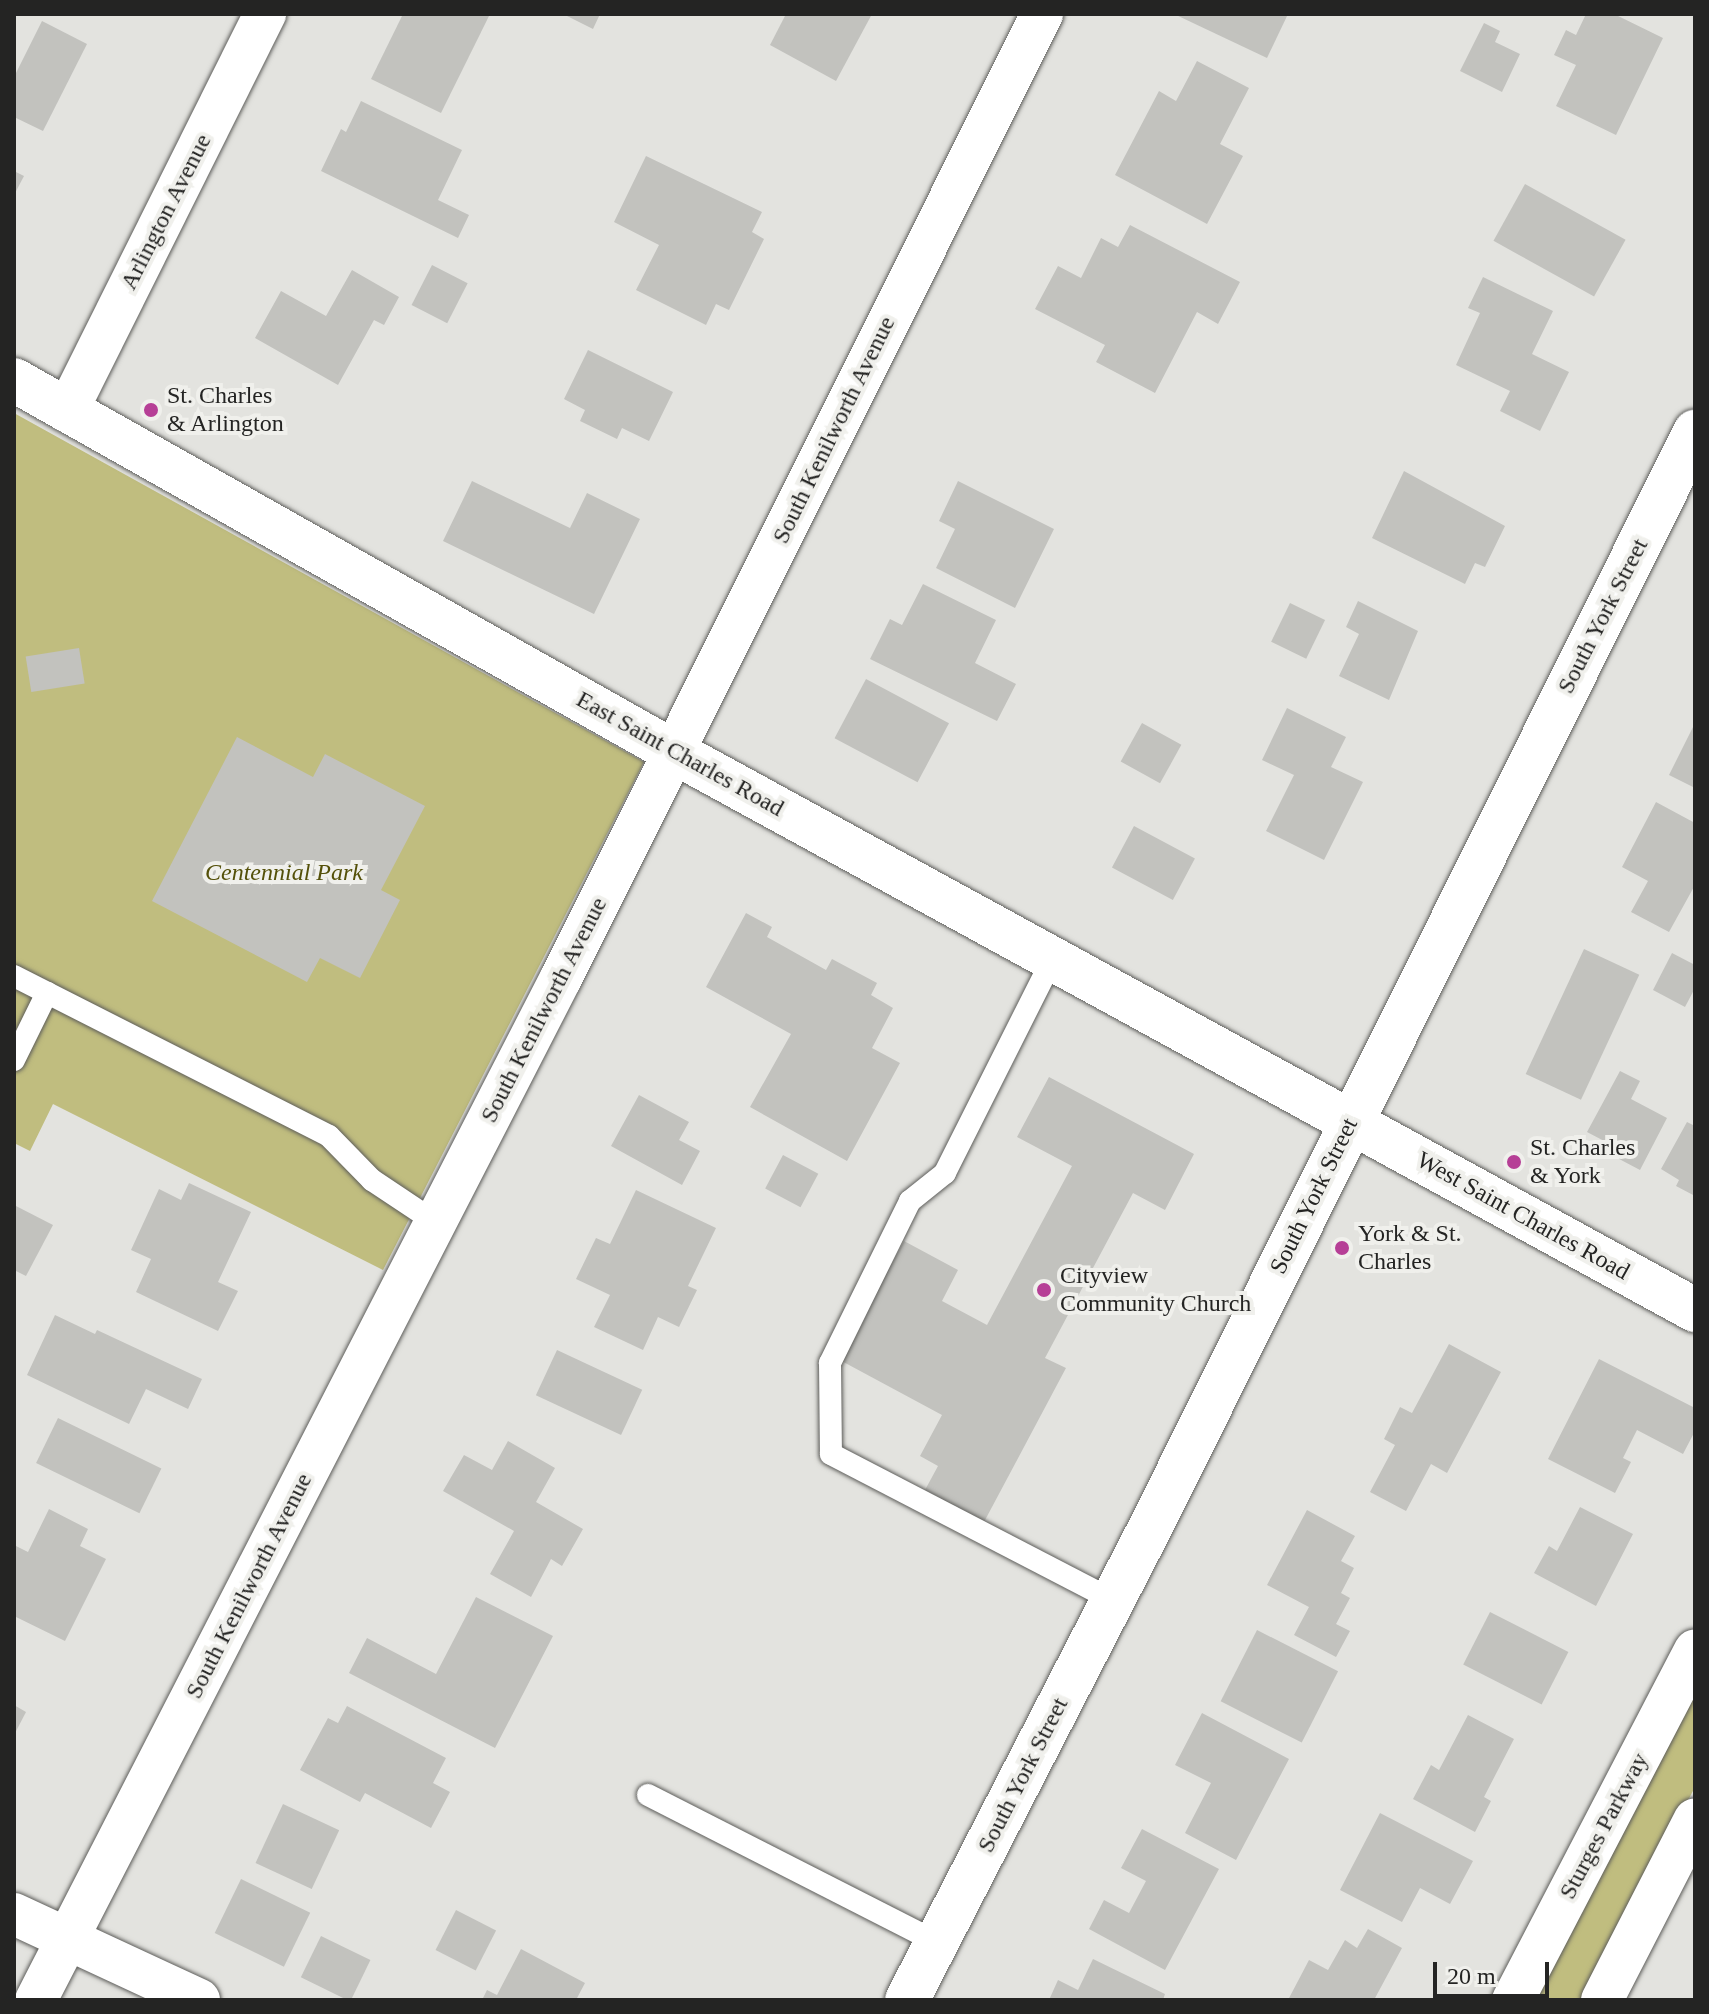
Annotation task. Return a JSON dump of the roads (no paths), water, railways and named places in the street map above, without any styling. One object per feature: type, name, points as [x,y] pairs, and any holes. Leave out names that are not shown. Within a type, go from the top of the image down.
[{"type":"main road","name":"East Saint Charles Road","points":[[14,380],[674,752],[1351,1121]]},
{"type":"main road","name":"South York Street","points":[[907,2000],[1113,1600],[1695,432]]},
{"type":"main road","name":"West Saint Charles Road","points":[[1351,1121],[1695,1310]]},
{"type":"street","name":"Arlington Avenue","points":[[67,411],[265,14]]},
{"type":"street","name":"South Kenilworth Avenue","points":[[36,2000],[674,752],[1042,14]]},
{"type":"street","name":"Sturges Parkway","points":[[1513,2000],[1695,1651]]},
{"type":"street","points":[[1602,2000],[1695,1819]]},
{"type":"street","points":[[14,1914],[199,2000]]},
{"type":"lane","points":[[1053,958],[945,1173],[910,1201],[830,1363],[831,1454],[1113,1600]]},
{"type":"lane","points":[[14,976],[329,1136],[372,1180],[435,1222]]},
{"type":"lane","points":[[14,1060],[47,993]]},
{"type":"lane","points":[[648,1795],[936,1942]]},
{"type":"place","name":"St. Charles & Arlington","points":[[151,410]]},
{"type":"place","name":"St. Charles & York","points":[[1514,1162]]},
{"type":"place","name":"York & St. Charles","points":[[1342,1248]]},
{"type":"place","name":"Cityview Community Church","points":[[1044,1290]]},
{"type":"park label","name":"Centennial Park","points":[[284,873]]}]
